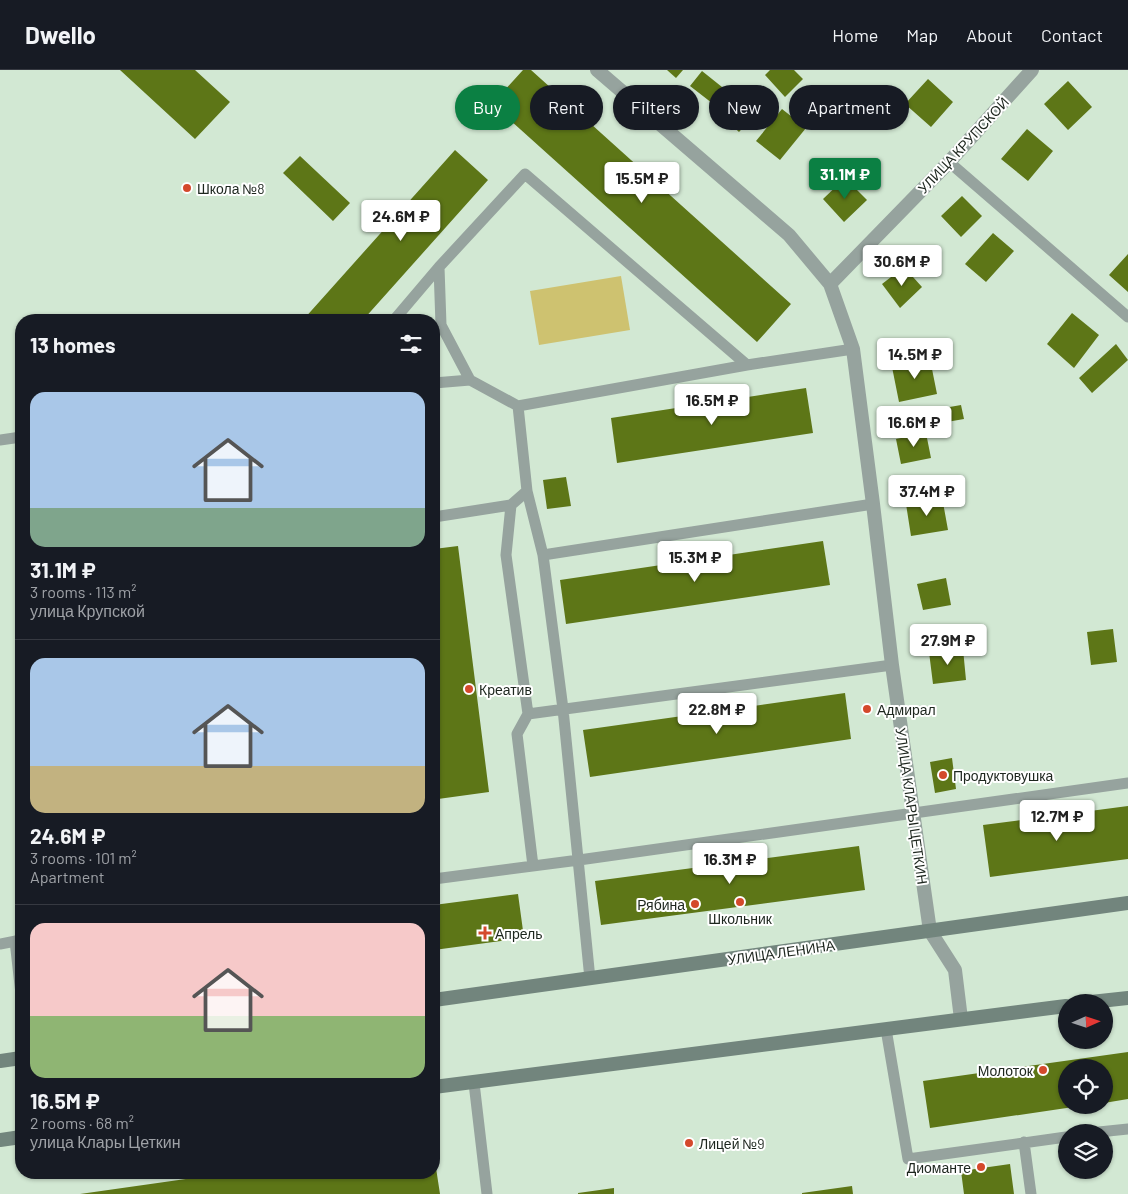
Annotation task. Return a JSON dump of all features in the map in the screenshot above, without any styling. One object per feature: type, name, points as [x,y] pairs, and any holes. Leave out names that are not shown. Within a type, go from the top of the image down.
[{"type":"main road","name":"УЛИЦА ЛЕНИНА","points":[[440,999],[1128,903]]},
{"type":"main road","points":[[1113,1000],[1128,998]]},
{"type":"main road","points":[[440,1087],[1058,1007]]},
{"type":"main road","points":[[0,1061],[15,1059]]},
{"type":"main road","points":[[0,1140],[15,1138]]},
{"type":"street","name":"УЛИЦА КЛАРЫ ЦЕТКИН","points":[[597,70],[789,234],[830,284],[853,349],[892,665],[930,931]]},
{"type":"street","name":"УЛИЦА КРУПСКОЙ","points":[[830,284],[949,162],[1032,70]]},
{"type":"street","points":[[930,931],[954,970],[961,1019]]},
{"type":"lane","points":[[949,162],[1128,317]]},
{"type":"lane","points":[[399,314],[439,267],[525,174],[747,365]]},
{"type":"lane","points":[[439,267],[441,325],[470,380]]},
{"type":"lane","points":[[440,382],[470,380],[518,406],[747,365],[853,349]]},
{"type":"lane","points":[[518,406],[527,491],[542,555],[563,709],[590,979]]},
{"type":"lane","points":[[0,440],[15,438]]},
{"type":"lane","points":[[440,517],[510,505],[527,491]]},
{"type":"lane","points":[[542,555],[873,504]]},
{"type":"lane","points":[[510,505],[506,555],[528,714],[517,734],[533,866]]},
{"type":"lane","points":[[528,714],[892,665]]},
{"type":"lane","points":[[440,878],[1128,783]]},
{"type":"lane","points":[[0,944],[15,942]]},
{"type":"lane","points":[[886,1029],[908,1159],[1058,1138]]},
{"type":"lane","points":[[474,1083],[487,1194]]},
{"type":"lane","points":[[1113,1131],[1128,1129]]},
{"type":"lane","points":[[1024,1142],[1031,1194]]},
{"type":"shaded area","points":[[621,276],[630,330],[539,345],[530,291]]},
{"type":"building","name":"Школа №8","points":[[120,70],[195,70],[230,102],[195,139]]},
{"type":"building","points":[[523,70],[531,70],[548,85],[530,85],[530,130],[598,130],[791,304],[757,342],[520,129],[520,85],[509,85]]},
{"type":"building","points":[[667,70],[683,70],[676,78]]},
{"type":"building","points":[[770,70],[794,70],[803,79],[797,85],[789,85],[789,93],[785,97],[779,90],[779,85],[774,85],[765,75]]},
{"type":"building","points":[[702,71],[720,85],[709,85],[709,101],[699,93],[699,85],[691,85]]},
{"type":"building","points":[[928,79],[953,102],[931,127],[909,108],[909,100]]},
{"type":"building","points":[[1068,81],[1092,107],[1068,130],[1044,104]]},
{"type":"building","points":[[782,109],[789,115],[789,130],[804,130],[780,160],[756,141],[765,130],[779,130],[779,113]]},
{"type":"building","points":[[1027,129],[1053,151],[1028,181],[1001,159]]},
{"type":"building","points":[[455,150],[488,180],[368,314],[308,314]]},
{"type":"building","points":[[300,156],[350,203],[333,221],[283,173]]},
{"type":"building","points":[[845,178],[867,200],[844,222],[823,199]]},
{"type":"building","points":[[962,196],[982,216],[961,237],[941,216]]},
{"type":"building","points":[[993,233],[1014,251],[986,282],[965,264]]},
{"type":"building","points":[[1128,254],[1128,292],[1109,275]]},
{"type":"building","points":[[904,267],[922,287],[900,308],[882,284]]},
{"type":"building","points":[[1072,313],[1099,335],[1074,368],[1047,344]]},
{"type":"building","points":[[1116,344],[1128,360],[1092,393],[1079,378]]},
{"type":"building","points":[[930,359],[937,394],[899,402],[892,367]]},
{"type":"building","points":[[806,388],[813,433],[617,463],[611,418]]},
{"type":"building","points":[[961,405],[964,419],[895,431],[893,417]]},
{"type":"building","points":[[926,433],[931,458],[901,464],[896,439]]},
{"type":"building","points":[[566,477],[571,506],[547,509],[543,480]]},
{"type":"building","points":[[942,497],[948,530],[911,536],[906,504]]},
{"type":"building","points":[[823,541],[830,585],[566,624],[560,580]]},
{"type":"building","points":[[458,546],[489,792],[440,799],[440,548]]},
{"type":"building","points":[[946,578],[951,605],[923,610],[917,584]]},
{"type":"building","points":[[1113,629],[1117,662],[1091,665],[1087,632]]},
{"type":"building","points":[[963,649],[966,680],[933,684],[929,652]]},
{"type":"building","points":[[845,693],[851,739],[590,777],[583,730]]},
{"type":"building","name":"Продуктовушка","points":[[952,758],[956,789],[935,793],[930,762]]},
{"type":"building","points":[[1128,806],[1128,859],[990,877],[983,825]]},
{"type":"building","points":[[859,846],[865,890],[601,925],[595,881]]},
{"type":"building","points":[[518,894],[524,938],[440,949],[440,904]]},
{"type":"building","points":[[1128,1052],[1128,1099],[1113,1102],[1113,1059],[1079,1059]]},
{"type":"building","points":[[1058,1062],[1058,1109],[930,1128],[923,1081]]},
{"type":"building","points":[[1010,1164],[1014,1194],[964,1194],[961,1171]]},
{"type":"building","points":[[186,1179],[438,1179],[440,1194],[80,1194]]},
{"type":"building","points":[[852,1186],[853,1194],[802,1194],[802,1193]]},
{"type":"building","points":[[614,1188],[614,1194],[578,1194],[578,1193]]},
{"type":"place","name":"Школа №8","points":[[187,188]]},
{"type":"place","name":"Креатив","points":[[469,689]]},
{"type":"place","name":"Адмирал","points":[[867,709]]},
{"type":"place","name":"Продуктовушка","points":[[943,775]]},
{"type":"place","name":"Школьник","points":[[740,902]]},
{"type":"place","name":"Рябина","points":[[695,904]]},
{"type":"place","name":"Апрель","points":[[485,933]]},
{"type":"place","name":"Молоток","points":[[1043,1070]]},
{"type":"place","name":"Лицей №9","points":[[689,1143]]},
{"type":"place","name":"Диоманте","points":[[981,1167]]}]
